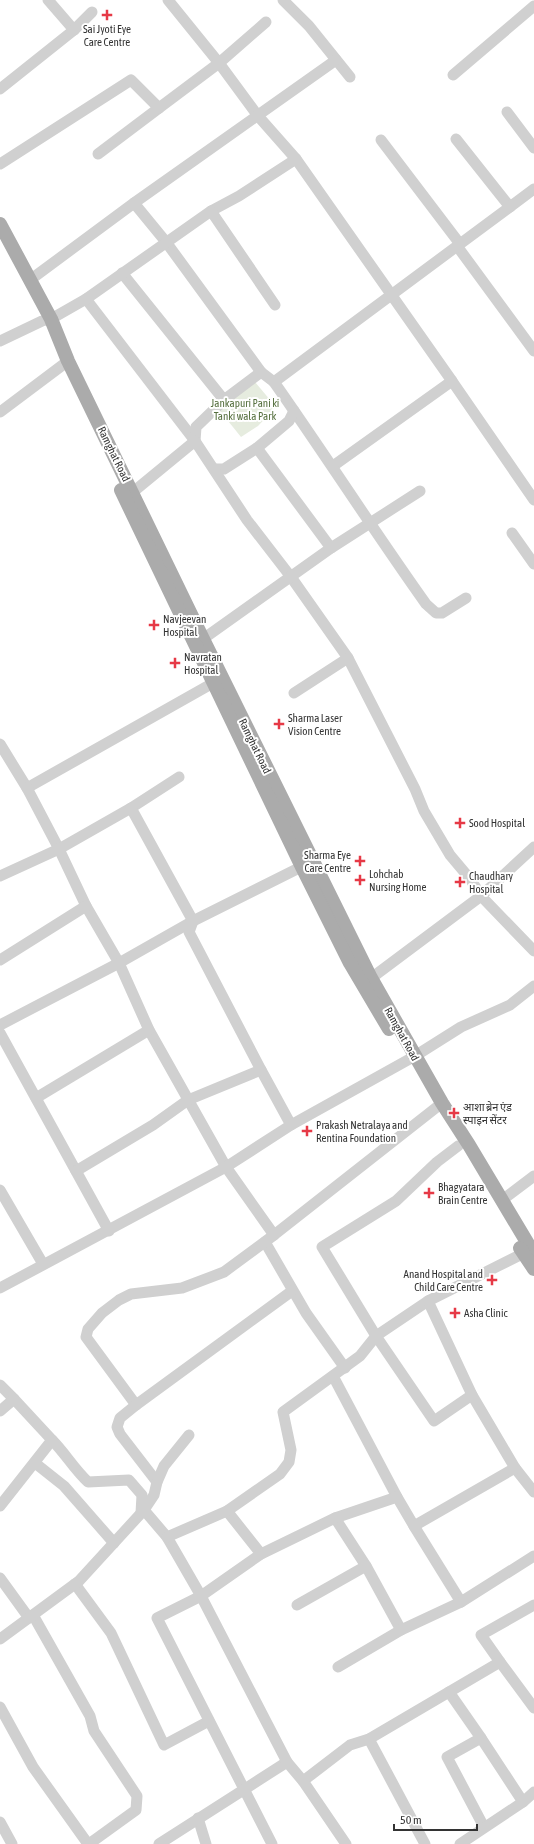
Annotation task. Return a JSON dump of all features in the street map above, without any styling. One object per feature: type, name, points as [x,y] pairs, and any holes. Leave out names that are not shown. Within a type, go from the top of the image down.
[{"type":"main road","name":"Ramghat Road","points":[[0,224],[30,280],[65,364],[213,684],[366,981],[438,1106],[458,1146],[529,1254]]},
{"type":"main road","name":"Ramghat Road","points":[[0,240],[47,320]]},
{"type":"main road","name":"Ramghat Road","points":[[65,364],[132,492],[203,639],[307,864]]},
{"type":"main road","name":"Ramghat Road","points":[[438,1106],[469,1145],[529,1254],[534,1270]]},
{"type":"street","points":[[48,0],[74,30]]},
{"type":"street","points":[[168,0],[219,63],[258,116],[296,159],[534,500]]},
{"type":"street","points":[[283,0],[309,26],[350,77]]},
{"type":"street","points":[[453,75],[534,6]]},
{"type":"street","points":[[0,89],[74,30],[92,12]]},
{"type":"street","points":[[98,154],[219,63],[266,22]]},
{"type":"street","points":[[30,280],[134,202],[336,60]]},
{"type":"street","points":[[0,164],[131,80],[159,108]]},
{"type":"street","points":[[507,112],[534,148]]},
{"type":"street","points":[[456,139],[510,207]]},
{"type":"street","points":[[381,140],[459,245],[534,351]]},
{"type":"street","points":[[0,341],[47,320],[86,298],[211,211],[239,196],[296,159]]},
{"type":"street","points":[[274,382],[534,189]]},
{"type":"street","points":[[134,202],[166,242],[260,372],[274,382],[333,466],[369,523],[426,604],[436,613],[442,613],[466,598]]},
{"type":"street","points":[[211,211],[275,305]]},
{"type":"street","points":[[122,273],[224,400]]},
{"type":"street","points":[[86,298],[195,441],[247,520],[291,577],[348,658],[415,789],[424,811],[450,855],[471,880],[481,896],[534,951]]},
{"type":"street","points":[[0,412],[65,364]]},
{"type":"street","points":[[132,492],[195,441],[196,427],[224,400],[260,372]]},
{"type":"street","points":[[333,466],[452,381]]},
{"type":"street","points":[[214,469],[224,469],[257,448],[289,421],[294,411]]},
{"type":"street","points":[[257,448],[331,548]]},
{"type":"street","points":[[203,639],[331,548],[420,491]]},
{"type":"street","points":[[512,532],[534,564]]},
{"type":"street","points":[[294,693],[348,658]]},
{"type":"street","points":[[27,788],[213,684]]},
{"type":"street","points":[[0,744],[27,788],[59,849],[86,906],[119,963],[149,1030],[188,1100],[226,1167],[274,1235]]},
{"type":"street","points":[[0,876],[59,849],[131,808],[179,777]]},
{"type":"street","points":[[131,808],[193,921],[189,932],[290,1125]]},
{"type":"street","points":[[366,981],[481,896],[534,848]]},
{"type":"street","points":[[0,1025],[119,963],[193,921],[307,864]]},
{"type":"street","points":[[0,960],[86,906]]},
{"type":"street","points":[[0,1288],[43,1264],[110,1231],[226,1167],[290,1125],[411,1058],[461,1027],[510,1005],[534,986]]},
{"type":"street","points":[[36,1098],[149,1030]]},
{"type":"street","points":[[0,1033],[110,1231]]},
{"type":"street","points":[[76,1171],[153,1125],[188,1100],[261,1070]]},
{"type":"street","points":[[136,1405],[86,1337],[88,1329],[102,1313],[118,1300],[132,1294],[182,1288],[224,1272],[265,1242],[438,1106]]},
{"type":"street","points":[[458,1146],[437,1162],[396,1201],[322,1247],[376,1336],[434,1421],[472,1396]]},
{"type":"street","points":[[501,1201],[534,1176]]},
{"type":"street","points":[[0,1190],[43,1264]]},
{"type":"street","points":[[265,1242],[292,1291],[345,1368]]},
{"type":"street","points":[[167,1537],[227,1511],[280,1474],[289,1462],[291,1450],[283,1412],[360,1356],[376,1336],[428,1301],[529,1254]]},
{"type":"street","points":[[157,1482],[120,1434],[117,1427],[120,1418],[292,1291]]},
{"type":"street","points":[[428,1301],[472,1396],[515,1468],[534,1492]]},
{"type":"street","points":[[333,1376],[397,1497],[461,1602]]},
{"type":"street","points":[[0,1385],[62,1450],[75,1470],[88,1482],[129,1480],[142,1495],[143,1512],[167,1537],[201,1596],[287,1762],[303,1781],[346,1844]]},
{"type":"street","points":[[0,1411],[14,1399]]},
{"type":"street","points":[[0,1639],[75,1584],[143,1512],[154,1495],[157,1482],[164,1466],[189,1435]]},
{"type":"street","points":[[0,1506],[52,1440]]},
{"type":"street","points":[[35,1463],[64,1486],[114,1543]]},
{"type":"street","points":[[414,1526],[515,1468]]},
{"type":"street","points":[[272,1844],[157,1618],[201,1596],[261,1554],[335,1518],[397,1497]]},
{"type":"street","points":[[227,1511],[261,1554]]},
{"type":"street","points":[[335,1518],[366,1566],[401,1630]]},
{"type":"street","points":[[338,1667],[401,1630],[461,1602],[534,1556]]},
{"type":"street","points":[[297,1605],[366,1566]]},
{"type":"street","points":[[0,1578],[31,1616],[90,1716],[94,1731],[137,1796],[136,1810],[89,1844],[32,1767],[0,1706]]},
{"type":"street","points":[[75,1584],[111,1633],[164,1745],[209,1721]]},
{"type":"street","points":[[534,1605],[481,1635],[534,1708]]},
{"type":"street","points":[[303,1781],[350,1745],[369,1739],[500,1662]]},
{"type":"street","points":[[449,1692],[481,1738],[522,1802]]},
{"type":"street","points":[[481,1738],[447,1757],[484,1827]]},
{"type":"street","points":[[369,1739],[425,1844]]},
{"type":"street","points":[[159,1844],[287,1762]]},
{"type":"street","points":[[460,1844],[522,1802],[534,1792]]},
{"type":"street","points":[[198,1818],[206,1844]]},
{"type":"street","points":[[0,1822],[12,1844]]},
{"type":"green space","name":"Jankapuri Pani ki Tanki wala Park","points":[[255,382],[276,407],[258,426],[241,437],[216,406]]},
{"type":"place","name":"Sai Jyoti Eye Care Centre","points":[[107,15]]},
{"type":"place","name":"Navjeevan Hospital","points":[[154,625]]},
{"type":"place","name":"Navratan Hospital","points":[[175,663]]},
{"type":"place","name":"Sharma Laser Vision Centre","points":[[279,724]]},
{"type":"place","name":"Sood Hospital","points":[[460,823]]},
{"type":"place","name":"Sharma Eye Care Centre","points":[[360,861]]},
{"type":"place","name":"Lohchab Nursing Home","points":[[360,880]]},
{"type":"place","name":"Chaudhary Hospital","points":[[460,882]]},
{"type":"place","name":"आशा ब्रेन एंड स्पाइन सेंटर","points":[[454,1113]]},
{"type":"place","name":"Prakash Netralaya and Rentina Foundation","points":[[307,1131]]},
{"type":"place","name":"Bhagyatara Brain Centre","points":[[429,1193]]},
{"type":"place","name":"Anand Hospital and Child Care Centre","points":[[492,1280]]},
{"type":"place","name":"Asha Clinic","points":[[455,1313]]}]
